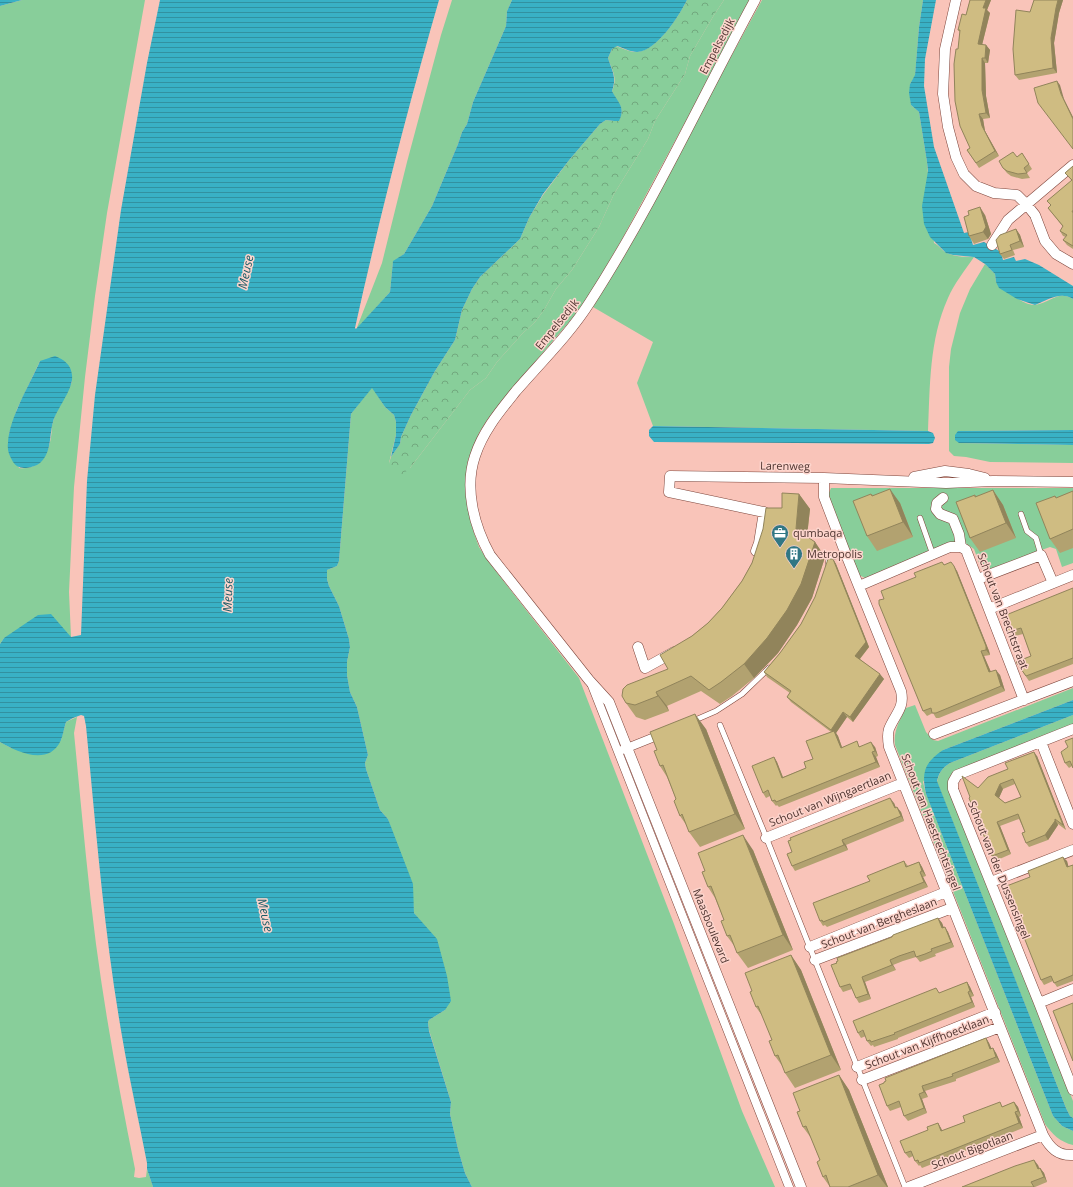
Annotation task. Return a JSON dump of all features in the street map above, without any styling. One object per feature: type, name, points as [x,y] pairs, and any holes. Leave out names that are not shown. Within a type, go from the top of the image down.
[{"type":"street","name":"Empelsedijk","points":[[567,651],[507,578],[490,555],[482,540],[472,500],[471,481],[475,457],[479,446],[496,415],[560,342],[597,291],[645,207],[755,0]]},
{"type":"street","points":[[956,0],[945,49],[942,94],[948,127],[956,157],[964,174],[976,186],[994,193],[1017,195],[1034,215],[1045,241],[1056,254],[1073,264]]},
{"type":"street","points":[[992,244],[1008,220],[1073,165]]},
{"type":"street","name":"Larenweg","points":[[752,561],[759,543],[764,512],[669,492],[670,476],[900,480],[945,471],[970,474],[993,481],[1073,482]]},
{"type":"street","name":"Schout van Haestrechtsingel","points":[[824,478],[824,497],[903,698],[901,706],[889,729],[887,737],[889,747],[1043,1135],[1048,1144],[1054,1150],[1061,1154],[1073,1155]]},
{"type":"street","name":"Schout van Brechtstraat","points":[[943,498],[937,503],[936,509],[940,514],[953,519],[959,534],[961,547],[966,550],[978,579],[1024,700]]},
{"type":"street","points":[[859,586],[950,547],[961,547]]},
{"type":"street","points":[[978,579],[1042,554],[1053,582]]},
{"type":"street","points":[[989,609],[1073,575]]},
{"type":"street","points":[[638,647],[646,668],[684,646]]},
{"type":"street","name":"Maasboulevard","points":[[567,651],[589,680],[609,702],[622,750],[789,1187]]},
{"type":"street","points":[[934,734],[1073,681]]},
{"type":"street","name":"Schout van der Dussensingel","points":[[1073,729],[957,775],[953,782],[953,789],[1073,1090]]},
{"type":"street","points":[[622,750],[660,735]]},
{"type":"street","points":[[1040,742],[1073,824]]},
{"type":"street","name":"Maasboulevard","points":[[622,750],[801,1187]]},
{"type":"street","name":"Schout van Wijngaertlaan","points":[[766,838],[903,783]]},
{"type":"street","points":[[991,882],[1073,850]]},
{"type":"street","name":"Schout van Bergheslaan","points":[[810,947],[946,892]]},
{"type":"street","name":"Schout van Bergheslaan","points":[[815,960],[952,908]]},
{"type":"street","points":[[1039,1003],[1073,989]]},
{"type":"street","name":"Schout van Kijffhoecklaan","points":[[857,1067],[995,1012]]},
{"type":"street","name":"Schout van Kijffhoecklaan","points":[[862,1080],[1000,1026]]},
{"type":"street","name":"Schout Bigotlaan","points":[[909,1187],[928,1184],[1043,1135]]},
{"type":"lane","points":[[1020,514],[1028,531],[1036,538],[1042,554]]},
{"type":"lane","points":[[920,518],[933,555]]},
{"type":"lane","points":[[825,573],[829,559],[845,552]]},
{"type":"lane","points":[[690,722],[716,711],[742,694],[773,664]]},
{"type":"lane","points":[[720,725],[905,1187]]},
{"type":"green space","points":[[22,0],[145,0],[107,213],[85,377],[74,487],[69,592],[71,637],[4,638],[0,644],[0,6]],"holes":[[[40,361],[72,382],[55,417],[52,426],[50,444],[45,456],[38,464],[32,467],[19,468],[9,434],[17,409]]]},
{"type":"green space","points":[[452,0],[512,0],[507,11],[506,26],[473,102],[467,124],[462,132],[432,206],[404,254],[393,262],[390,292],[356,330],[382,263],[407,162],[441,35]]},
{"type":"green space","points":[[687,0],[724,0],[690,56],[685,74],[655,121],[648,139],[614,194],[599,227],[572,270],[556,289],[535,322],[497,362],[486,378],[470,390],[410,468],[402,475],[395,474],[389,463],[391,457],[400,444],[401,437],[411,415],[435,371],[455,340],[462,310],[472,289],[480,277],[520,239],[529,218],[543,195],[570,159],[600,124],[606,120],[619,120],[622,112],[620,105],[612,91],[614,86],[614,78],[613,70],[608,58],[612,49],[616,46],[634,52],[642,51],[650,47],[665,33]]},
{"type":"green space","points":[[724,0],[751,0],[621,241],[593,289],[575,315],[501,402],[479,433],[468,460],[466,495],[470,519],[479,547],[488,561],[579,678],[674,924],[742,1111],[775,1187],[472,1187],[465,1173],[458,1149],[450,1114],[451,1102],[429,1030],[429,1020],[445,1010],[423,925],[414,913],[413,903],[388,819],[380,810],[366,769],[365,763],[368,755],[357,707],[350,692],[347,675],[347,662],[350,647],[349,639],[339,606],[327,579],[327,570],[337,566],[339,561],[351,414],[372,387],[385,407],[394,415],[396,422],[396,435],[389,463],[410,468],[470,390],[486,378],[497,362],[535,322],[556,289],[572,270],[599,227],[614,194],[648,139],[655,121],[685,74],[690,56]]},
{"type":"green space","points":[[762,0],[923,0],[915,76],[910,84],[911,105],[919,112],[927,162],[934,243],[950,254],[974,257],[950,293],[937,330],[930,381],[928,431],[653,426],[637,383],[653,342],[593,307]]},
{"type":"green space","points":[[985,264],[995,274],[996,282],[1014,296],[1030,305],[1041,304],[1058,296],[1073,299],[1073,430],[958,431],[959,443],[1073,445],[1073,463],[990,462],[954,456],[949,451],[949,367],[951,349],[960,313],[970,289]]},
{"type":"green space","points":[[831,488],[1073,488],[1073,563],[1062,567],[1056,549],[1050,547],[984,571],[981,568],[974,549],[961,540],[865,578],[859,575],[828,495]]},
{"type":"green space","points":[[1073,688],[1073,700],[943,750],[923,782],[926,794],[1053,1116],[1062,1126],[1073,1131],[1073,1145],[1064,1142],[1057,1137],[1045,1124],[895,745],[895,735],[906,708],[915,705],[926,732],[933,740],[938,741]]},
{"type":"green space","points":[[1073,715],[1073,724],[955,772],[949,778],[949,787],[1073,1101],[1073,1118],[1070,1116],[1066,1108],[937,782],[941,771],[950,763]]},
{"type":"green space","points":[[79,716],[77,717],[74,733],[90,891],[104,1001],[135,1169],[134,1177],[146,1177],[147,1169],[153,1187],[0,1187],[0,742],[11,748],[61,740],[66,722]]},
{"type":"water","points":[[0,0],[22,0],[0,6]]},
{"type":"water","name":"Meuse","points":[[160,0],[439,0],[405,122],[384,205],[364,287],[356,329],[390,292],[393,261],[404,254],[432,206],[462,132],[467,124],[473,102],[506,26],[507,11],[512,0],[687,0],[673,23],[652,46],[637,52],[617,46],[612,49],[608,58],[614,78],[612,91],[619,102],[622,112],[619,121],[606,120],[600,124],[543,194],[529,218],[520,239],[480,277],[472,289],[462,310],[455,340],[435,371],[411,415],[401,437],[400,444],[391,457],[396,435],[396,422],[394,415],[385,407],[372,388],[351,414],[339,561],[337,566],[327,570],[327,579],[339,606],[349,639],[350,647],[347,662],[347,675],[350,692],[357,707],[368,755],[365,763],[366,769],[380,810],[388,819],[413,884],[414,913],[437,939],[447,976],[451,1001],[445,1010],[429,1020],[429,1031],[451,1102],[450,1114],[458,1149],[465,1173],[472,1187],[153,1187],[147,1169],[122,1036],[110,959],[84,716],[81,715],[66,722],[61,740],[56,748],[49,753],[32,755],[15,750],[0,742],[0,644],[4,638],[38,615],[51,614],[71,637],[81,635],[87,481],[95,395],[121,210],[147,63]]},
{"type":"water","points":[[923,0],[936,0],[925,59],[924,86],[934,147],[964,233],[969,232],[973,245],[984,242],[1001,252],[1003,260],[1014,257],[1016,261],[1025,259],[1039,265],[1073,286],[1073,299],[1059,296],[1035,305],[1017,299],[999,288],[996,282],[995,274],[985,264],[974,257],[946,253],[930,237],[924,224],[922,206],[928,171],[927,162],[919,112],[911,105],[909,93],[910,84],[915,75]]},
{"type":"water","points":[[55,356],[69,365],[72,380],[68,392],[53,422],[49,448],[45,458],[35,466],[26,468],[20,467],[15,465],[8,450],[9,433],[12,423],[40,361]]},
{"type":"water","points":[[653,426],[928,431],[933,433],[935,438],[933,443],[929,444],[654,442],[649,436],[649,430]]},
{"type":"water","points":[[1073,430],[1073,445],[959,443],[955,440],[955,435],[958,431]]},
{"type":"water","points":[[1073,700],[1073,715],[950,763],[941,771],[937,781],[1066,1108],[1070,1116],[1073,1118],[1073,1131],[1062,1126],[1053,1116],[926,794],[924,774],[928,763],[943,750]]},
{"type":"building","points":[[970,0],[986,0],[983,8],[986,8],[978,44],[986,45],[985,58],[982,58],[982,90],[986,113],[979,114],[982,126],[995,151],[976,163],[967,150],[970,148],[960,126],[955,101],[954,64],[956,49],[958,49],[960,30],[958,30],[962,14],[966,15]]},
{"type":"building","points":[[1034,0],[1058,0],[1051,38],[1053,68],[1015,75],[1013,49],[1016,10],[1030,12]]},
{"type":"building","points":[[1057,81],[1061,94],[1073,119],[1073,149],[1038,103],[1034,88]]},
{"type":"building","points":[[1013,152],[1017,157],[1022,153],[1029,164],[1024,168],[1027,173],[1018,174],[1007,171],[1003,168],[999,161]]},
{"type":"building","points":[[1073,166],[1073,246],[1063,240],[1067,235],[1060,231],[1063,226],[1048,208],[1051,205],[1047,201],[1072,180],[1065,173]]},
{"type":"building","points":[[980,207],[986,227],[983,232],[969,236],[964,217],[969,215],[968,211]]},
{"type":"building","points":[[1016,229],[1020,241],[1010,245],[1012,250],[1000,254],[996,240],[1000,235]]},
{"type":"building","points":[[890,489],[903,522],[867,536],[853,501]]},
{"type":"building","points":[[993,490],[1006,523],[970,538],[956,502]]},
{"type":"building","points":[[1073,491],[1073,529],[1050,539],[1036,503],[1055,496],[1056,498]]},
{"type":"building","points":[[782,493],[799,494],[796,529],[815,542],[801,584],[787,610],[767,638],[744,664],[709,690],[691,676],[656,692],[658,696],[635,705],[626,703],[622,696],[623,689],[627,685],[668,669],[660,655],[692,636],[708,623],[722,608],[742,581],[752,563],[763,529],[766,508],[782,508]]},
{"type":"building","points":[[828,559],[833,559],[866,642],[855,656],[880,674],[850,717],[843,712],[831,730],[787,697],[791,691],[764,672],[801,624],[815,597]]},
{"type":"building","points":[[942,562],[944,565],[951,562],[954,566],[986,646],[986,650],[981,651],[989,672],[996,670],[1001,686],[936,713],[932,713],[931,708],[923,711],[879,604],[879,600],[884,599],[881,591],[916,577],[914,573]]},
{"type":"building","points":[[1073,588],[1073,658],[1026,676],[1016,662],[1031,656],[1021,628],[1007,632],[1003,617]]},
{"type":"building","points":[[695,714],[735,814],[689,832],[682,814],[680,816],[674,801],[676,799],[663,765],[660,766],[654,751],[657,750],[650,732]]},
{"type":"building","points":[[834,731],[841,748],[857,741],[859,747],[871,742],[875,751],[872,752],[876,762],[776,802],[775,800],[772,801],[768,790],[763,793],[752,766],[774,757],[782,778],[806,768],[804,762],[813,759],[806,741]]},
{"type":"building","points":[[1073,738],[1073,768],[1070,761],[1065,763],[1061,752],[1068,747],[1065,741]]},
{"type":"building","points":[[1034,752],[1063,825],[1055,819],[1045,835],[1026,843],[1022,833],[1025,832],[1018,814],[997,822],[1008,850],[992,856],[962,776],[978,788],[988,777],[1008,769],[1005,763]],"holes":[[[1013,779],[1021,797],[1005,803],[995,795],[1000,784]]]},
{"type":"building","points":[[890,798],[895,808],[897,807],[901,816],[842,840],[844,845],[792,866],[787,854],[792,852],[788,841],[791,840],[790,838]]},
{"type":"building","points":[[743,835],[783,935],[737,953],[730,935],[727,936],[721,921],[724,920],[711,886],[708,887],[702,872],[705,871],[698,853]]},
{"type":"building","points":[[1063,857],[1067,867],[1073,865],[1073,975],[1054,983],[1051,976],[1041,980],[1004,887],[1030,877],[1028,871]]},
{"type":"building","points":[[904,861],[906,867],[919,862],[922,871],[920,872],[924,882],[823,922],[822,920],[820,921],[813,903],[870,881],[867,876]]},
{"type":"building","points":[[938,918],[942,928],[945,927],[951,942],[931,949],[932,951],[916,957],[914,951],[899,956],[890,960],[892,965],[862,977],[868,994],[856,998],[850,984],[840,987],[831,965],[837,963],[837,958]]},
{"type":"building","points":[[791,955],[831,1055],[785,1073],[778,1055],[775,1056],[769,1041],[772,1040],[758,1006],[756,1007],[745,973]]},
{"type":"building","points":[[967,982],[970,991],[968,992],[972,1002],[894,1033],[895,1034],[871,1042],[870,1040],[867,1041],[863,1030],[858,1033],[853,1021],[936,988],[939,993]]},
{"type":"building","points":[[1073,1003],[1073,1061],[1053,1011]]},
{"type":"building","points":[[986,1038],[990,1049],[993,1048],[996,1057],[952,1074],[953,1076],[922,1086],[924,1092],[919,1094],[924,1108],[904,1116],[899,1101],[887,1106],[879,1085],[886,1081],[885,1078]]},
{"type":"building","points":[[839,1075],[878,1175],[848,1187],[830,1187],[826,1175],[823,1177],[817,1162],[820,1160],[806,1126],[803,1127],[797,1112],[800,1111],[793,1093]]},
{"type":"building","points":[[1000,1102],[1002,1107],[1014,1102],[1018,1111],[1015,1112],[1019,1123],[919,1163],[918,1160],[915,1161],[911,1151],[905,1153],[900,1141],[928,1130],[927,1127],[938,1123],[941,1131],[965,1122],[963,1116]]},
{"type":"building","points":[[1034,1160],[1044,1177],[1031,1182],[1034,1187],[962,1187],[1015,1166]]},
{"type":"place","name":"qumbaqa","points":[[780,548]]},
{"type":"place","name":"Metropolis","points":[[794,569]]}]
